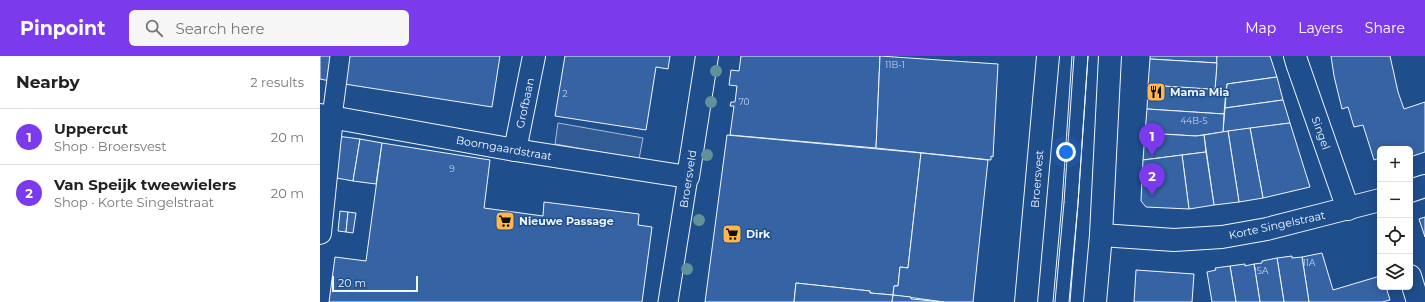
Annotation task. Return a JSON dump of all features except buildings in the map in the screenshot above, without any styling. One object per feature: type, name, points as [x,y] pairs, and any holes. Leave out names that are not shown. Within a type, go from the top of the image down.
[{"type":"street","points":[[320,233],[326,116],[340,56]]},
{"type":"street","name":"Grofbaan","points":[[515,150],[534,56]]},
{"type":"street","name":"Broersveld","points":[[668,302],[707,56]]},
{"type":"street","name":"Broersvest","points":[[1026,302],[1045,56]]},
{"type":"street","points":[[1095,302],[1101,235],[1110,56]]},
{"type":"street","name":"Singel","points":[[1295,56],[1348,209]]},
{"type":"street","name":"Boomgaardstraat","points":[[326,116],[515,150],[688,177]]},
{"type":"street","points":[[1413,190],[1425,186]]},
{"type":"street","name":"Korte Singelstraat","points":[[1101,235],[1174,240],[1222,237],[1268,229],[1377,201]]},
{"type":"street","points":[[1413,286],[1418,302]]},
{"type":"lane","points":[[1062,302],[1081,56]]},
{"type":"shaded area","points":[[558,123],[643,138],[639,159],[555,144]]},
{"type":"tram line","points":[[1053,302],[1062,203],[1072,56]]},
{"type":"tram line","points":[[1070,302],[1088,56]]},
{"type":"place","name":"Mama Mia","points":[[1156,92]]},
{"type":"place","name":"Uppercut","points":[[1152,156]]},
{"type":"place","name":"Van Speijk tweewielers","points":[[1152,196]]},
{"type":"place","name":"Nieuwe Passage","points":[[505,221]]},
{"type":"place","name":"Dirk","points":[[732,234]]}]
